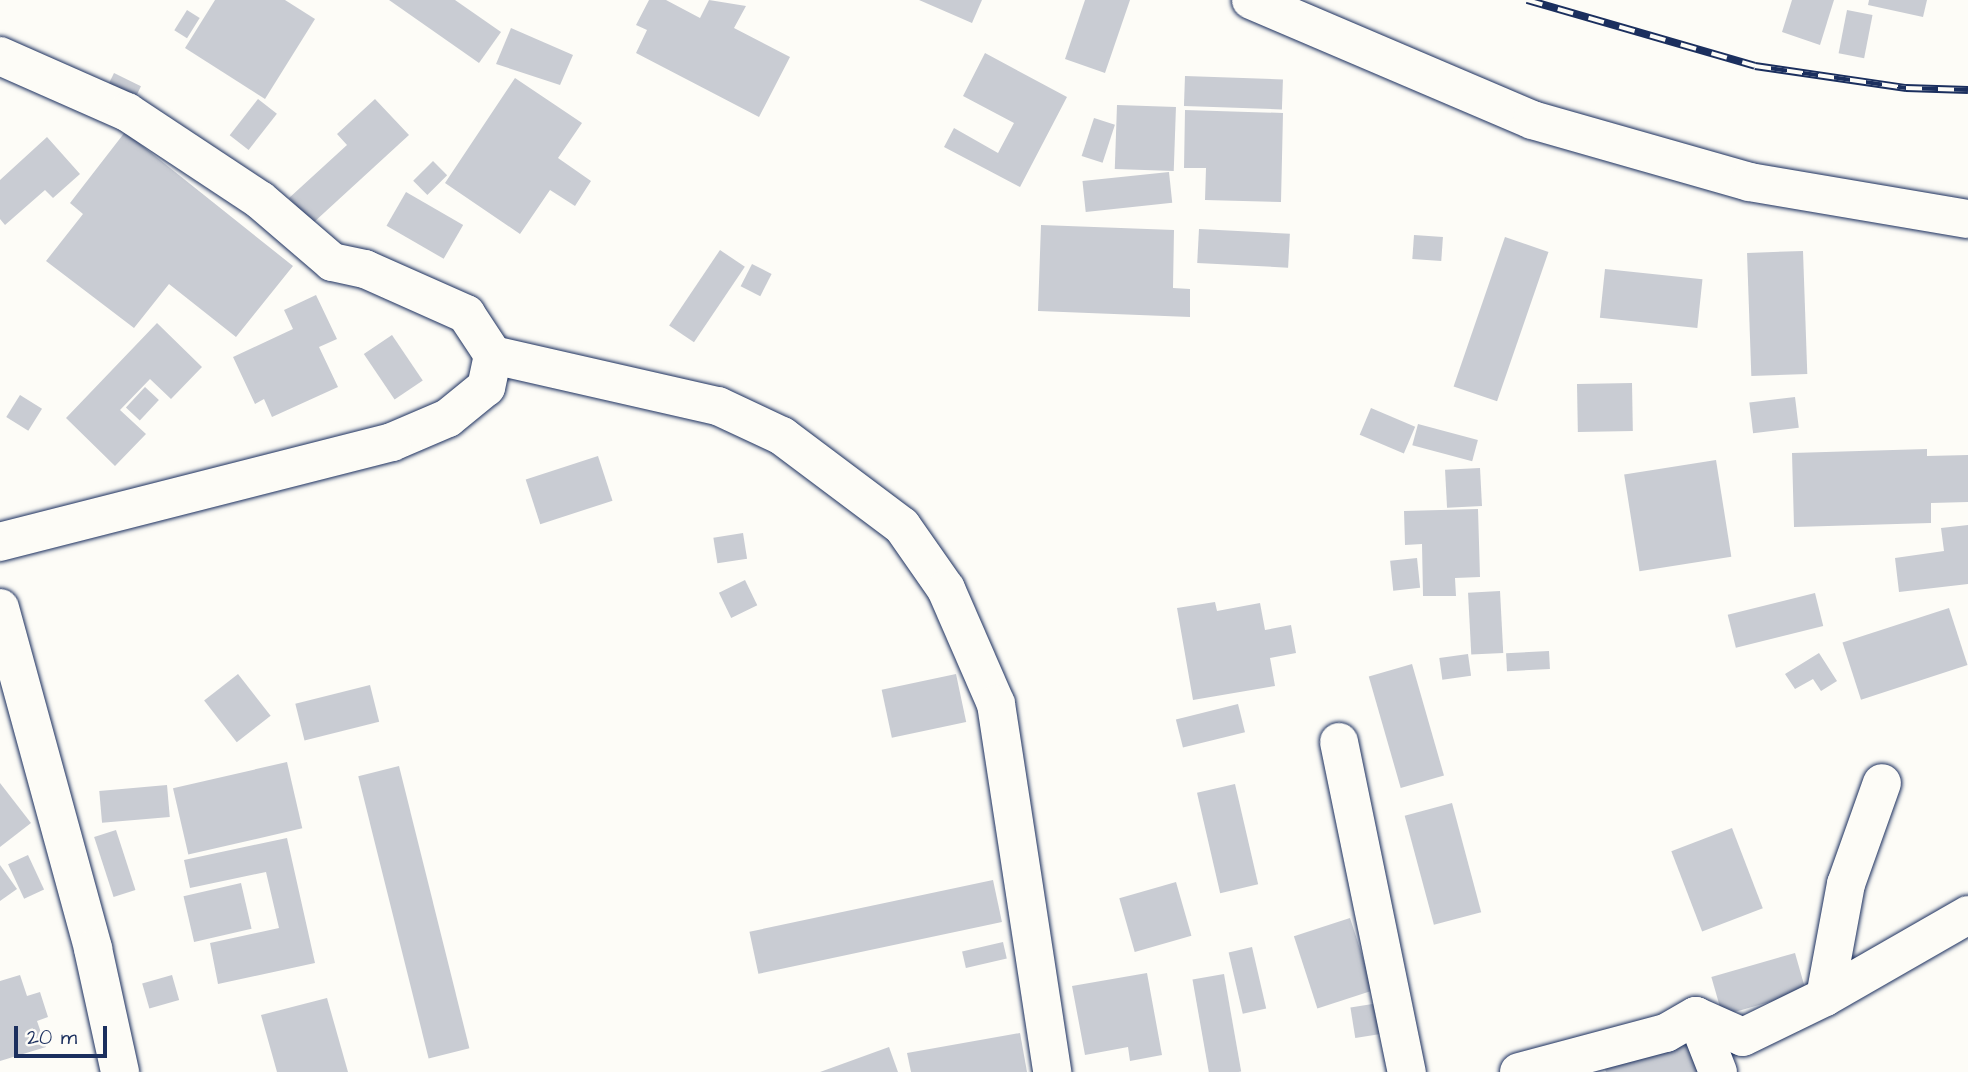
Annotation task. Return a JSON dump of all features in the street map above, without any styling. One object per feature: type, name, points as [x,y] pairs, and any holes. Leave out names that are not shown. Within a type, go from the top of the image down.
[{"type":"street","points":[[1251,0],[1532,120],[1749,182],[1968,219]]},
{"type":"street","points":[[0,56],[127,112],[260,200],[332,262],[365,269],[466,314],[494,355],[718,406],[782,436],[902,526],[946,589],[996,704],[1052,1072]]},
{"type":"street","points":[[0,542],[392,442],[448,418],[486,387],[494,355]]},
{"type":"street","points":[[0,608],[93,949],[120,1072]]},
{"type":"street","points":[[1339,742],[1407,1072]]},
{"type":"street","points":[[1825,997],[1846,884],[1882,783]]},
{"type":"street","points":[[1696,1016],[1743,1037],[1825,997],[1968,915]]},
{"type":"street","points":[[1519,1072],[1667,1033],[1696,1016]]},
{"type":"street","points":[[1696,1016],[1718,1072]]},
{"type":"building","points":[[215,0],[285,0],[315,19],[265,99],[185,48]]},
{"type":"building","points":[[389,0],[455,0],[501,32],[479,63]]},
{"type":"building","points":[[649,0],[666,0],[700,18],[709,0],[746,6],[734,28],[790,57],[759,117],[636,53],[647,30],[636,25]]},
{"type":"building","points":[[919,0],[982,0],[972,23]]},
{"type":"building","points":[[1085,0],[1130,0],[1105,73],[1065,59]]},
{"type":"building","points":[[1792,0],[1834,0],[1820,45],[1782,32]]},
{"type":"building","points":[[1869,0],[1927,0],[1923,17],[1868,5]]},
{"type":"building","points":[[187,10],[200,18],[187,38],[174,30]]},
{"type":"building","points":[[1847,10],[1873,15],[1864,58],[1839,53]]},
{"type":"building","points":[[511,28],[573,55],[560,85],[496,64]]},
{"type":"building","points":[[985,53],[1067,97],[1020,187],[944,147],[954,128],[998,153],[1014,123],[963,96]]},
{"type":"building","points":[[114,73],[141,86],[134,100],[107,86]]},
{"type":"building","points":[[1185,76],[1283,79],[1282,109],[1184,106]]},
{"type":"building","points":[[515,78],[582,123],[558,158],[591,181],[575,206],[550,190],[520,234],[445,183]]},
{"type":"building","points":[[258,99],[277,114],[249,150],[230,135]]},
{"type":"building","points":[[375,99],[409,135],[313,223],[289,198],[347,145],[337,134]]},
{"type":"building","points":[[1117,105],[1176,107],[1174,171],[1115,169]]},
{"type":"building","points":[[1185,110],[1283,113],[1281,202],[1205,200],[1206,168],[1184,168]]},
{"type":"building","points":[[1094,118],[1115,125],[1103,163],[1082,156]]},
{"type":"building","points":[[125,132],[293,266],[236,337],[169,284],[134,328],[46,261],[83,214],[70,203]]},
{"type":"building","points":[[47,137],[80,174],[53,198],[45,190],[5,225],[0,219],[0,180]]},
{"type":"building","points":[[433,161],[447,175],[427,195],[413,181]]},
{"type":"building","points":[[1169,172],[1172,203],[1086,212],[1082,181]]},
{"type":"building","points":[[406,192],[463,225],[444,259],[386,226]]},
{"type":"building","points":[[1041,225],[1174,230],[1173,288],[1190,289],[1190,317],[1038,311]]},
{"type":"building","points":[[1199,229],[1290,234],[1288,268],[1197,263]]},
{"type":"building","points":[[1414,235],[1443,237],[1441,261],[1412,259]]},
{"type":"building","points":[[1505,237],[1548,252],[1497,401],[1454,386]]},
{"type":"building","points":[[720,250],[745,267],[694,342],[669,325]]},
{"type":"building","points":[[1803,251],[1807,374],[1751,376],[1747,253]]},
{"type":"building","points":[[752,264],[772,274],[760,296],[741,286]]},
{"type":"building","points":[[1605,269],[1702,279],[1697,328],[1600,318]]},
{"type":"building","points":[[316,295],[337,339],[319,347],[338,387],[272,417],[264,399],[255,404],[233,357],[293,329],[284,310]]},
{"type":"building","points":[[157,323],[202,367],[171,399],[150,379],[120,410],[146,434],[115,466],[66,418]]},
{"type":"building","points":[[392,335],[423,381],[395,400],[364,354]]},
{"type":"building","points":[[1632,383],[1633,431],[1578,432],[1577,384]]},
{"type":"building","points":[[145,387],[159,400],[140,420],[126,407]]},
{"type":"building","points":[[20,395],[42,409],[28,431],[6,417]]},
{"type":"building","points":[[1795,397],[1799,428],[1753,433],[1749,403]]},
{"type":"building","points":[[1371,408],[1415,427],[1404,453],[1360,435]]},
{"type":"building","points":[[1418,424],[1478,440],[1472,461],[1412,445]]},
{"type":"building","points":[[1927,449],[1927,456],[1968,455],[1968,502],[1931,503],[1931,523],[1794,527],[1792,453]]},
{"type":"building","points":[[598,456],[613,501],[540,524],[526,479]]},
{"type":"building","points":[[1716,460],[1731,557],[1639,571],[1624,475]]},
{"type":"building","points":[[1480,468],[1482,506],[1447,508],[1445,470]]},
{"type":"building","points":[[1478,509],[1480,577],[1455,578],[1456,596],[1423,596],[1422,544],[1405,545],[1404,511]]},
{"type":"building","points":[[1968,525],[1968,584],[1899,592],[1895,558],[1944,551],[1941,528]]},
{"type":"building","points":[[743,533],[747,559],[717,563],[713,538]]},
{"type":"building","points":[[1417,558],[1420,588],[1393,591],[1390,561]]},
{"type":"building","points":[[745,580],[757,605],[731,618],[719,593]]},
{"type":"building","points":[[1500,591],[1503,653],[1471,655],[1468,593]]},
{"type":"building","points":[[1815,593],[1823,626],[1736,648],[1728,615]]},
{"type":"building","points":[[1215,602],[1217,611],[1260,603],[1265,630],[1291,625],[1296,653],[1270,658],[1275,686],[1193,700],[1177,608]]},
{"type":"building","points":[[1949,608],[1968,665],[1861,700],[1842,643]]},
{"type":"building","points":[[1549,651],[1550,669],[1507,671],[1506,653]]},
{"type":"building","points":[[1819,653],[1837,681],[1821,691],[1813,679],[1795,689],[1785,674]]},
{"type":"building","points":[[1468,654],[1471,676],[1442,680],[1439,658]]},
{"type":"building","points":[[1412,664],[1444,776],[1401,788],[1369,676]]},
{"type":"building","points":[[238,674],[271,716],[237,742],[204,700]]},
{"type":"building","points":[[956,674],[966,722],[892,738],[882,690]]},
{"type":"building","points":[[370,685],[379,722],[304,740],[295,704]]},
{"type":"building","points":[[1238,704],[1245,732],[1183,748],[1176,719]]},
{"type":"building","points":[[287,762],[302,828],[188,855],[173,788]]},
{"type":"building","points":[[399,766],[469,1048],[429,1059],[358,776]]},
{"type":"building","points":[[0,783],[31,823],[0,847]]},
{"type":"building","points":[[1235,784],[1258,884],[1220,893],[1197,793]]},
{"type":"building","points":[[167,785],[170,817],[102,823],[99,791]]},
{"type":"building","points":[[1452,803],[1481,912],[1434,925],[1405,816]]},
{"type":"building","points":[[1732,828],[1763,908],[1702,932],[1671,851]]},
{"type":"building","points":[[116,830],[135,890],[114,897],[94,837]]},
{"type":"building","points":[[287,838],[315,963],[218,984],[210,943],[279,928],[266,872],[190,888],[184,860]]},
{"type":"building","points":[[28,855],[44,889],[24,899],[8,864]]},
{"type":"building","points":[[0,865],[17,889],[0,901]]},
{"type":"building","points":[[993,880],[1002,922],[758,974],[749,932]]},
{"type":"building","points":[[1176,882],[1191,936],[1135,952],[1119,898]]},
{"type":"building","points":[[241,883],[252,929],[194,942],[184,896]]},
{"type":"building","points":[[1350,918],[1373,990],[1317,1009],[1294,936]]},
{"type":"building","points":[[1003,942],[1007,959],[966,968],[962,951]]},
{"type":"building","points":[[1252,947],[1266,1008],[1243,1014],[1229,952]]},
{"type":"building","points":[[1795,953],[1806,991],[1722,1015],[1711,977]]},
{"type":"building","points":[[1147,973],[1162,1055],[1130,1061],[1128,1047],[1085,1055],[1072,986]]},
{"type":"building","points":[[1224,974],[1241,1071],[1209,1072],[1192,980]]},
{"type":"building","points":[[20,975],[27,996],[40,992],[48,1017],[37,1021],[46,1047],[0,1061],[0,981]]},
{"type":"building","points":[[172,975],[179,1000],[149,1009],[142,984]]},
{"type":"building","points":[[327,998],[348,1072],[277,1072],[261,1015]]},
{"type":"building","points":[[1385,1002],[1390,1033],[1355,1038],[1350,1007]]},
{"type":"building","points":[[1020,1033],[1027,1072],[911,1072],[907,1053]]},
{"type":"building","points":[[1687,1033],[1706,1072],[1606,1072],[1603,1063]]},
{"type":"building","points":[[889,1047],[898,1072],[820,1072]]},
{"type":"railway","points":[[1527,0],[1755,66],[1906,88],[1968,90]]}]
